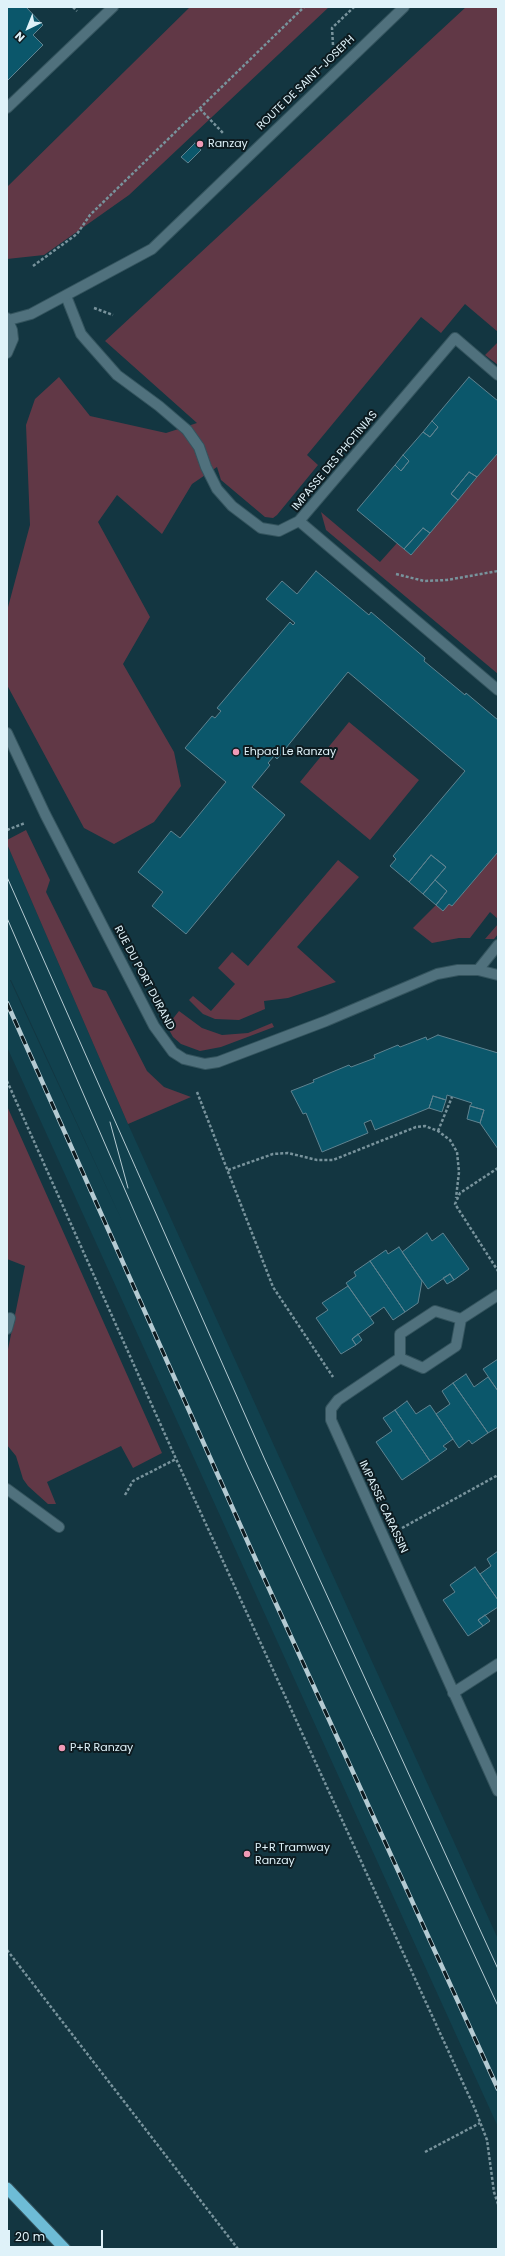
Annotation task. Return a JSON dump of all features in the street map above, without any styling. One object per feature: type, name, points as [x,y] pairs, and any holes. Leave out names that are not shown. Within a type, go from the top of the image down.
[{"type":"highway","points":[[7,2188],[65,2249]]},
{"type":"street","points":[[7,108],[113,7]]},
{"type":"street","name":"ROUTE DE SAINT-JOSEPH","points":[[8,319],[31,314],[152,249],[248,158],[334,72],[404,7]]},
{"type":"street","name":"IMPASSE DES PHOTINIAS","points":[[66,296],[81,334],[117,375],[159,406],[187,430],[199,447],[206,467],[217,489],[232,506],[261,528],[279,531],[299,521],[455,338],[498,375]]},
{"type":"street","points":[[7,353],[13,339],[12,330],[8,319]]},
{"type":"street","points":[[299,521],[498,690]]},
{"type":"street","name":"RUE DU PORT DURAND","points":[[7,733],[44,814],[154,1026],[173,1052],[184,1059],[205,1064],[218,1062],[326,1021],[437,974],[458,970],[478,970],[498,975]]},
{"type":"street","points":[[478,970],[498,945]]},
{"type":"street","points":[[461,1319],[435,1311],[400,1334],[400,1358],[423,1368],[456,1346],[461,1319],[498,1295]]},
{"type":"street","points":[[7,1329],[10,1318]]},
{"type":"street","name":"IMPASSE CARASSIN","points":[[400,1358],[345,1394],[331,1409],[330,1420],[334,1433],[385,1538],[498,1791]]},
{"type":"street","points":[[7,1489],[59,1527]]},
{"type":"street","points":[[453,1693],[498,1664]]},
{"type":"path","points":[[33,266],[77,234],[90,215],[304,7]]},
{"type":"path","points":[[334,72],[332,28],[354,7]]},
{"type":"path","points":[[200,109],[223,133]]},
{"type":"path","points":[[392,572],[424,580],[447,580],[498,571]]},
{"type":"path","points":[[7,830],[27,822]]},
{"type":"path","points":[[7,1081],[176,1459],[480,2123],[487,2140],[493,2186],[498,2204]]},
{"type":"path","points":[[197,1092],[275,1291],[345,1394]]},
{"type":"path","points":[[438,1131],[452,1097]]},
{"type":"path","points":[[228,1170],[273,1154],[288,1154],[317,1160],[333,1160],[416,1127],[425,1126],[438,1131],[450,1140],[457,1152],[459,1172],[455,1204],[498,1271]]},
{"type":"path","points":[[456,1198],[460,1193],[498,1168]]},
{"type":"path","points":[[125,1495],[133,1481],[176,1459]]},
{"type":"path","points":[[385,1538],[498,1475]]},
{"type":"path","points":[[7,1950],[238,2249]]},
{"type":"path","points":[[425,2152],[480,2123]]},
{"type":"shaded area","points":[[190,7],[329,7],[129,195],[44,255],[7,259],[7,187]]},
{"type":"shaded area","points":[[466,7],[498,7],[498,332],[465,304],[441,333],[421,317],[307,455],[318,465],[273,518],[265,517],[221,480],[217,467],[192,484],[162,534],[117,495],[98,522],[150,617],[123,664],[174,752],[181,786],[154,822],[114,844],[84,828],[7,685],[7,611],[30,525],[26,425],[35,399],[59,377],[90,416],[166,433],[197,423],[105,341]]},
{"type":"shaded area","points":[[498,342],[498,365],[485,355]]},
{"type":"shaded area","points":[[498,453],[498,674],[326,530],[321,512],[380,562],[397,543],[411,555]]},
{"type":"shaded area","points":[[349,722],[419,780],[370,840],[300,782]]},
{"type":"shaded area","points":[[26,830],[50,880],[46,892],[93,987],[106,991],[147,1071],[164,1087],[191,1097],[128,1124],[7,844],[7,840]]},
{"type":"shaded area","points":[[7,844],[128,1124],[498,1939],[498,2127],[7,1047]],"holes":[[[10,980],[11,980],[124,1225]]]},
{"type":"shaded area","points":[[498,852],[498,919],[490,912],[470,938],[459,938],[432,943],[413,928],[436,905],[449,904],[452,906]]},
{"type":"shaded area","points":[[338,860],[359,877],[297,947],[336,982],[288,998],[264,1001],[265,1009],[239,1020],[215,1019],[203,1014],[189,1000],[193,996],[211,1011],[235,984],[218,968],[232,952],[248,966]]},
{"type":"shaded area","points":[[498,924],[498,934],[494,939],[485,939]]},
{"type":"shaded area","points":[[179,1011],[202,1028],[222,1035],[248,1033],[272,1023],[274,1027],[221,1047],[200,1051],[181,1044],[173,1037],[167,1026]]},
{"type":"shaded area","points":[[7,1106],[162,1453],[133,1468],[121,1446],[47,1482],[56,1504],[48,1504],[28,1486],[23,1479],[16,1456],[7,1445],[7,1354],[25,1266],[7,1259]]},
{"type":"building","points":[[7,7],[26,7],[43,25],[33,35],[43,45],[7,81]]},
{"type":"building","points":[[195,143],[201,150],[188,163],[181,157]]},
{"type":"building","points":[[469,377],[498,401],[498,453],[477,477],[469,472],[451,494],[458,500],[430,533],[423,528],[404,549],[357,510],[395,465],[401,471],[409,461],[403,455],[423,432],[430,437],[438,427],[432,421]]},
{"type":"building","points":[[432,421],[438,427],[430,437],[423,432]]},
{"type":"building","points":[[403,455],[409,461],[401,471],[395,465]]},
{"type":"building","points":[[469,472],[477,477],[458,500],[451,494]]},
{"type":"building","points":[[423,528],[430,533],[411,555],[404,549]]},
{"type":"building","name":"Ehpad Le Ranzay","points":[[316,571],[369,615],[371,612],[425,658],[424,661],[498,720],[498,852],[452,906],[449,904],[443,911],[436,905],[447,891],[435,880],[446,867],[431,855],[409,882],[390,866],[396,859],[393,856],[465,771],[348,672],[277,759],[274,756],[268,763],[270,765],[252,787],[285,815],[186,934],[152,906],[163,892],[138,872],[171,831],[180,838],[226,782],[185,748],[212,716],[215,718],[221,711],[217,708],[290,622],[293,625],[295,623],[266,599],[282,581],[297,594]]},
{"type":"building","points":[[431,855],[446,867],[423,894],[409,882]]},
{"type":"building","points":[[435,880],[447,891],[436,905],[423,894]]},
{"type":"building","points":[[438,1035],[498,1053],[498,1149],[480,1123],[484,1110],[470,1106],[472,1103],[447,1095],[446,1100],[433,1096],[429,1108],[375,1130],[371,1120],[364,1123],[368,1133],[322,1152],[306,1113],[303,1114],[291,1091],[349,1065],[351,1067],[375,1058],[374,1055],[398,1045],[400,1047],[426,1037],[427,1040]]},
{"type":"building","points":[[433,1096],[446,1100],[442,1112],[429,1108]]},
{"type":"building","points":[[470,1106],[484,1110],[480,1123],[467,1119]]},
{"type":"building","points":[[427,1233],[432,1241],[443,1233],[469,1269],[454,1280],[450,1274],[428,1289],[402,1252]]},
{"type":"building","points":[[399,1247],[422,1281],[418,1303],[405,1312],[370,1261],[386,1250],[388,1254]]},
{"type":"building","points":[[370,1261],[405,1312],[393,1320],[384,1307],[370,1317],[346,1283],[356,1276],[354,1272]]},
{"type":"building","points":[[450,1274],[454,1280],[447,1284],[443,1278]]},
{"type":"building","points":[[348,1286],[374,1323],[352,1339],[356,1345],[341,1354],[316,1318],[328,1310],[322,1303]]},
{"type":"building","points":[[358,1334],[362,1340],[356,1345],[352,1339]]},
{"type":"building","points":[[498,1359],[498,1391],[483,1369]]},
{"type":"building","points":[[466,1374],[474,1387],[488,1377],[498,1391],[498,1427],[488,1433],[453,1383]]},
{"type":"building","points":[[453,1383],[488,1433],[472,1444],[469,1440],[459,1448],[436,1414],[450,1404],[442,1391]]},
{"type":"building","points":[[407,1401],[416,1414],[430,1405],[453,1439],[443,1446],[447,1449],[430,1461],[395,1410]]},
{"type":"building","points":[[395,1410],[430,1461],[402,1480],[376,1442],[392,1431],[383,1418]]},
{"type":"building","points":[[498,1551],[498,1600],[480,1574],[491,1566],[487,1559]]},
{"type":"building","points":[[475,1567],[498,1600],[498,1607],[478,1620],[483,1626],[468,1636],[443,1600],[455,1592],[450,1585]]},
{"type":"building","points":[[485,1615],[490,1621],[483,1626],[478,1620]]},
{"type":"tram line","points":[[7,877],[265,1460],[498,1969]]},
{"type":"tram line","points":[[7,918],[138,1220],[248,1467],[498,2006]]},
{"type":"tram line","points":[[110,1122],[128,1188]]},
{"type":"railway","points":[[7,1003],[250,1547],[498,2089]]},
{"type":"place","name":"Ranzay","points":[[200,144]]},
{"type":"place","name":"Ehpad Le Ranzay","points":[[236,752]]},
{"type":"place","name":"P+R Ranzay","points":[[62,1748]]},
{"type":"place","name":"P+R Tramway Ranzay","points":[[247,1854]]}]
